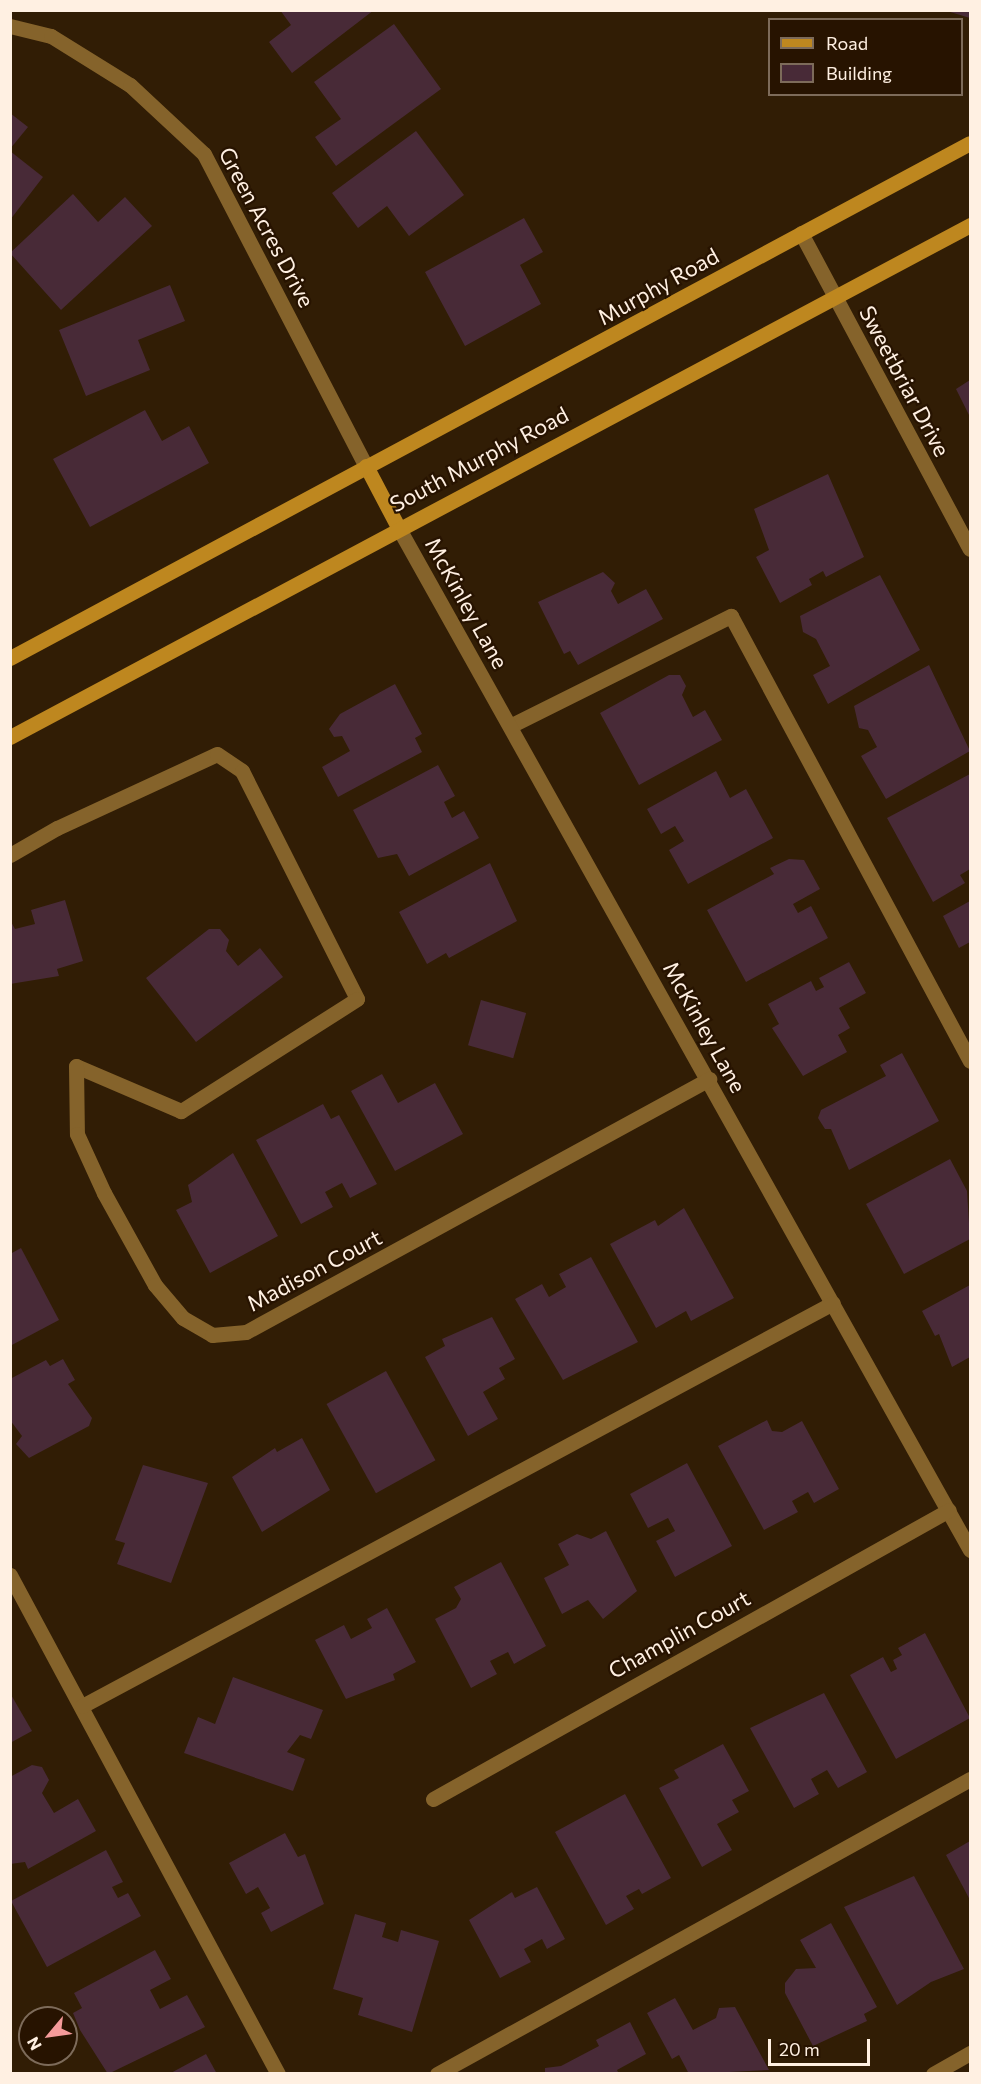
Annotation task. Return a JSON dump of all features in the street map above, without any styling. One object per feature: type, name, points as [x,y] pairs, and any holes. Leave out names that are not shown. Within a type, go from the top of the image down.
[{"type":"main road","name":"Murphy Road","points":[[366,466],[970,143]]},
{"type":"main road","name":"South Murphy Road","points":[[10,737],[398,527],[970,225]]},
{"type":"main road","points":[[366,466],[398,527]]},
{"type":"main road","name":"South Murphy Road","points":[[10,658],[366,466]]},
{"type":"street","name":"Green Acres Drive","points":[[10,26],[51,36],[130,85],[204,154],[366,466]]},
{"type":"street","name":"Sweetbriar Drive","points":[[801,233],[970,549]]},
{"type":"street","name":"McKinley Lane","points":[[398,527],[709,1079],[970,1550]]},
{"type":"street","points":[[510,726],[731,616],[967,1044],[970,1061]]},
{"type":"street","name":"Madison Court","points":[[10,855],[57,828],[217,754],[242,771],[357,999],[181,1111],[76,1066],[77,1134],[104,1193],[155,1285],[183,1318],[212,1335],[246,1332],[709,1079]]},
{"type":"street","points":[[82,1706],[833,1303]]},
{"type":"street","name":"Champlin Court","points":[[433,1799],[949,1510]]},
{"type":"street","points":[[10,1575],[278,2073]]},
{"type":"street","points":[[437,2073],[970,1779]]},
{"type":"street","points":[[933,2073],[970,2053]]},
{"type":"building","points":[[280,10],[374,10],[292,73],[269,42],[291,25]]},
{"type":"building","points":[[970,10],[970,18],[947,11]]},
{"type":"building","points":[[394,24],[441,89],[336,166],[315,137],[341,119],[314,82]]},
{"type":"building","points":[[10,113],[28,127],[10,149]]},
{"type":"building","points":[[416,131],[464,195],[409,236],[387,206],[358,228],[332,193]]},
{"type":"building","points":[[10,151],[43,177],[10,220]]},
{"type":"building","points":[[73,194],[98,222],[125,197],[152,226],[61,310],[10,253]]},
{"type":"building","points":[[524,218],[543,252],[520,265],[541,304],[465,346],[425,272]]},
{"type":"building","points":[[170,285],[185,321],[138,340],[150,370],[86,396],[59,330]]},
{"type":"building","points":[[970,380],[970,417],[956,389]]},
{"type":"building","points":[[145,410],[162,441],[189,426],[209,463],[90,527],[53,459]]},
{"type":"building","points":[[828,474],[864,557],[826,577],[823,571],[809,579],[812,585],[780,603],[756,557],[769,550],[754,509]]},
{"type":"building","points":[[603,572],[615,583],[611,591],[618,604],[646,589],[663,619],[578,665],[570,651],[564,654],[538,602]]},
{"type":"building","points":[[880,575],[920,650],[828,704],[813,675],[830,666],[816,639],[803,632],[800,616]]},
{"type":"building","points":[[929,665],[970,751],[886,799],[861,756],[877,747],[868,730],[859,728],[854,706]]},
{"type":"building","points":[[669,675],[680,675],[686,686],[682,695],[693,717],[705,710],[722,740],[639,785],[600,713]]},
{"type":"building","points":[[395,684],[422,734],[415,738],[422,752],[338,797],[322,767],[350,751],[342,736],[334,737],[329,729],[340,714]]},
{"type":"building","points":[[438,765],[455,796],[444,802],[452,818],[464,811],[479,838],[409,876],[397,854],[378,858],[353,810]]},
{"type":"building","points":[[716,771],[730,798],[746,789],[773,838],[688,884],[669,850],[684,841],[675,826],[661,834],[647,809]]},
{"type":"building","points":[[970,774],[970,869],[960,875],[965,883],[933,902],[887,818]]},
{"type":"building","points":[[789,859],[804,860],[820,889],[793,904],[798,913],[811,906],[828,938],[746,982],[707,910],[774,874],[770,868]]},
{"type":"building","points":[[490,863],[517,921],[449,958],[446,953],[427,964],[399,912]]},
{"type":"building","points":[[65,900],[83,961],[57,969],[59,976],[10,984],[10,920],[15,929],[35,924],[31,910]]},
{"type":"building","points":[[970,901],[970,942],[959,948],[943,916]]},
{"type":"building","points":[[209,929],[220,929],[229,940],[226,951],[238,966],[260,948],[283,977],[196,1042],[146,978]]},
{"type":"building","points":[[849,962],[866,993],[839,1008],[850,1028],[838,1035],[847,1052],[803,1076],[772,1028],[779,1024],[768,1004],[811,981],[816,991],[824,987],[819,978]]},
{"type":"building","points":[[481,1000],[526,1013],[513,1058],[468,1045]]},
{"type":"building","points":[[902,1053],[939,1121],[849,1170],[831,1129],[825,1129],[818,1118],[821,1110],[886,1076],[880,1065]]},
{"type":"building","points":[[382,1074],[398,1103],[435,1083],[463,1134],[395,1171],[351,1091]]},
{"type":"building","points":[[323,1104],[331,1119],[339,1115],[377,1184],[350,1198],[342,1183],[325,1192],[333,1207],[301,1224],[256,1140]]},
{"type":"building","points":[[233,1153],[278,1236],[210,1273],[176,1210],[192,1202],[188,1185]]},
{"type":"building","points":[[950,1159],[967,1191],[970,1239],[904,1274],[866,1204]]},
{"type":"building","points":[[684,1208],[734,1298],[691,1321],[686,1311],[656,1328],[610,1244],[655,1220],[658,1226]]},
{"type":"building","points":[[21,1248],[59,1320],[10,1346],[10,1254]]},
{"type":"building","points":[[591,1257],[638,1342],[563,1380],[515,1299],[542,1284],[549,1297],[566,1287],[559,1274]]},
{"type":"building","points":[[970,1285],[970,1357],[952,1367],[939,1334],[935,1336],[922,1311]]},
{"type":"building","points":[[492,1317],[515,1359],[499,1368],[505,1379],[483,1392],[498,1419],[468,1436],[425,1357],[445,1346],[442,1339]]},
{"type":"building","points":[[63,1359],[75,1380],[68,1384],[92,1418],[89,1426],[29,1458],[16,1444],[22,1436],[10,1420],[10,1379],[46,1360],[50,1366]]},
{"type":"building","points":[[386,1371],[435,1460],[376,1493],[327,1404]]},
{"type":"building","points":[[767,1420],[772,1431],[782,1432],[802,1421],[839,1489],[814,1503],[808,1492],[792,1501],[798,1512],[764,1530],[718,1446]]},
{"type":"building","points":[[302,1438],[330,1490],[262,1532],[232,1477],[275,1448],[277,1452]]},
{"type":"building","points":[[687,1463],[732,1546],[675,1577],[656,1541],[675,1531],[668,1518],[648,1528],[630,1494]]},
{"type":"building","points":[[143,1465],[208,1483],[171,1583],[117,1564],[125,1543],[115,1540]]},
{"type":"building","points":[[606,1531],[637,1591],[603,1619],[588,1600],[562,1614],[544,1578],[569,1565],[558,1544],[577,1534],[591,1539]]},
{"type":"building","points":[[501,1562],[546,1646],[514,1664],[508,1652],[490,1661],[497,1674],[471,1688],[435,1619],[456,1608],[461,1599],[454,1587]]},
{"type":"building","points":[[387,1608],[416,1662],[393,1674],[395,1680],[346,1699],[315,1640],[344,1625],[351,1639],[372,1628],[367,1619]]},
{"type":"building","points":[[925,1633],[970,1718],[896,1759],[850,1675],[883,1657],[891,1672],[897,1669],[893,1660],[902,1655],[898,1648]]},
{"type":"building","points":[[233,1677],[323,1710],[311,1739],[300,1735],[287,1752],[305,1759],[293,1791],[184,1753],[198,1717],[215,1724]]},
{"type":"building","points":[[10,1693],[32,1731],[10,1743]]},
{"type":"building","points":[[824,1693],[867,1772],[838,1788],[827,1770],[811,1779],[819,1794],[794,1808],[750,1728]]},
{"type":"building","points":[[723,1744],[749,1791],[732,1800],[739,1812],[717,1824],[732,1850],[702,1867],[659,1788],[679,1778],[674,1770]]},
{"type":"building","points":[[32,1765],[42,1767],[49,1780],[42,1793],[54,1813],[78,1799],[96,1831],[28,1869],[25,1862],[10,1864],[10,1777]]},
{"type":"building","points":[[625,1794],[671,1878],[642,1894],[639,1889],[626,1896],[634,1909],[606,1925],[555,1832]]},
{"type":"building","points":[[285,1833],[298,1857],[305,1854],[324,1904],[271,1932],[261,1913],[270,1908],[258,1887],[246,1894],[229,1863]]},
{"type":"building","points":[[970,1841],[970,1900],[946,1855]]},
{"type":"building","points":[[106,1850],[123,1882],[112,1887],[118,1898],[128,1893],[141,1916],[47,1967],[11,1901]]},
{"type":"building","points":[[914,1876],[964,1969],[931,1982],[897,2005],[844,1907]]},
{"type":"building","points":[[537,1887],[565,1939],[547,1949],[542,1939],[524,1949],[531,1962],[500,1978],[469,1920],[512,1892],[515,1898]]},
{"type":"building","points":[[355,1914],[386,1923],[382,1937],[398,1942],[401,1930],[439,1941],[412,2032],[358,2015],[363,1998],[333,1989]]},
{"type":"building","points":[[831,1923],[877,2007],[864,2014],[867,2021],[813,2046],[785,1993],[785,1983],[796,1969],[816,1968],[800,1940]]},
{"type":"building","points":[[155,1950],[171,1979],[150,1990],[160,2009],[187,1995],[205,2027],[108,2074],[80,2030],[78,2010],[82,2008],[74,1993]]},
{"type":"building","points":[[675,1998],[693,2030],[716,2018],[719,2008],[735,2007],[769,2070],[689,2074],[679,2055],[672,2059],[647,2013]]},
{"type":"building","points":[[630,2022],[646,2054],[617,2070],[619,2074],[545,2074],[545,2068],[561,2066],[599,2046],[596,2040]]},
{"type":"building","points":[[206,2054],[217,2074],[169,2074]]}]
